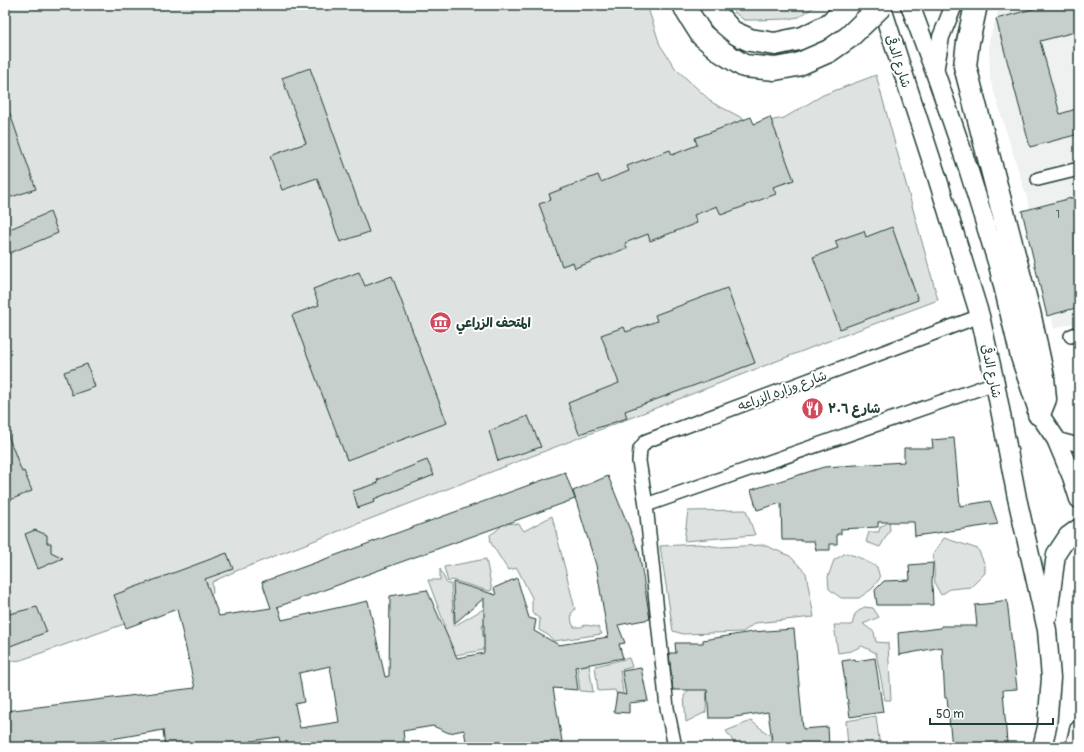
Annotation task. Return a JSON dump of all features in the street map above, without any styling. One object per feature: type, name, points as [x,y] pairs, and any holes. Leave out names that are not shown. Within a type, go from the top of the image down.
[{"type":"highway","points":[[684,5],[702,36],[722,52],[744,66],[774,68],[797,65],[829,51],[849,37],[882,5]]},
{"type":"highway","points":[[710,5],[713,11],[732,32],[750,40],[774,44],[804,38],[827,26],[853,5]]},
{"type":"highway","points":[[976,5],[968,42],[965,66],[1029,312],[1045,399],[1039,414]]},
{"type":"main road","name":"شارع الدقى","points":[[882,5],[980,316],[995,383],[1017,498],[1047,630],[1051,678],[1047,727],[1042,747]]},
{"type":"main road","points":[[910,5],[968,168],[998,265],[1020,357],[1039,414],[1056,439],[1072,477],[1079,499]]},
{"type":"main road","points":[[1047,630],[1056,554],[1068,536],[1079,528]]},
{"type":"main road","points":[[1075,747],[1079,730]]},
{"type":"street","points":[[935,72],[941,37],[954,5]]},
{"type":"street","points":[[1038,179],[1079,169]]},
{"type":"street","name":"شارع وزاره الزراعه","points":[[675,747],[667,708],[646,505],[639,461],[640,450],[646,441],[980,316]]},
{"type":"street","points":[[646,505],[995,383]]},
{"type":"street","points":[[1056,439],[1079,445]]},
{"type":"shaded area","name":"المتحف الزراعي","points":[[5,5],[647,5],[660,45],[676,69],[713,103],[754,124],[784,118],[823,95],[876,75],[938,300],[818,345],[236,571],[212,582],[213,593],[21,660],[5,662]]},
{"type":"shaded area","points":[[729,5],[817,5],[799,17],[786,19],[744,20],[735,13]]},
{"type":"shaded area","points":[[1003,5],[1079,5],[1079,321],[1054,329],[1034,221],[990,79],[989,40],[999,9]]},
{"type":"shaded area","points":[[746,510],[755,535],[684,541],[688,511]]},
{"type":"shaded area","points":[[552,516],[575,609],[571,614],[572,623],[574,627],[581,627],[585,625],[598,627],[602,634],[554,641],[548,635],[539,630],[540,619],[532,613],[532,598],[517,568],[508,570],[491,543],[490,535],[504,523],[519,524],[524,531]]},
{"type":"shaded area","points":[[889,522],[890,530],[880,547],[866,542],[869,532],[879,532],[880,527]]},
{"type":"shaded area","points":[[944,538],[978,549],[985,565],[985,573],[971,587],[950,589],[941,595],[935,584],[933,554]]},
{"type":"shaded area","points":[[699,544],[720,547],[764,545],[790,556],[806,573],[814,617],[755,623],[743,632],[683,634],[673,631],[660,546]]},
{"type":"shaded area","points":[[846,553],[858,557],[877,567],[880,578],[872,589],[859,598],[841,598],[829,589],[828,577],[834,560]]},
{"type":"shaded area","points":[[486,559],[492,590],[489,591],[452,580],[448,582],[444,567]]},
{"type":"shaded area","points":[[440,569],[447,584],[451,584],[454,626],[487,607],[488,623],[482,626],[483,636],[490,641],[495,648],[427,660],[438,627],[445,626],[428,580],[440,580]]},
{"type":"shaded area","points":[[864,607],[873,608],[879,617],[863,624],[874,632],[876,642],[888,643],[891,700],[885,700],[876,653],[862,646],[851,651],[838,653],[834,625],[852,625],[855,614]]},
{"type":"shaded area","points":[[629,658],[632,667],[620,670],[624,700],[618,698],[615,690],[598,691],[595,666]]},
{"type":"shaded area","points":[[577,665],[589,665],[593,692],[580,691]]},
{"type":"shaded area","points":[[697,679],[707,687],[706,712],[686,722],[684,696]]},
{"type":"shaded area","points":[[876,716],[880,747],[848,747],[846,721]]},
{"type":"shaded area","points":[[751,721],[771,736],[771,747],[737,747],[726,731]]},
{"type":"building","points":[[1047,5],[1079,5],[1079,31],[1040,41],[1060,114],[1079,108],[1079,134],[1030,147],[996,19]]},
{"type":"building","points":[[310,68],[369,232],[340,242],[317,178],[282,190],[270,156],[306,143],[282,78]]},
{"type":"building","points":[[5,105],[7,105],[36,189],[5,199]]},
{"type":"building","points":[[751,117],[754,124],[770,117],[794,180],[773,187],[776,194],[721,215],[717,206],[694,215],[697,223],[650,241],[648,234],[625,243],[627,248],[575,268],[573,262],[562,266],[539,204],[551,200],[549,194],[598,175],[601,182],[629,171],[627,166],[670,150],[672,155],[697,145],[695,138]]},
{"type":"building","points":[[1079,196],[1079,307],[1047,316],[1022,211]]},
{"type":"building","points":[[50,212],[58,233],[5,255],[5,231]]},
{"type":"building","points":[[892,227],[918,300],[840,329],[813,257],[838,248],[835,241],[864,231],[866,237]]},
{"type":"building","points":[[359,272],[365,286],[392,276],[447,423],[347,460],[292,315],[319,305],[313,289]]},
{"type":"building","points":[[727,288],[755,363],[625,411],[627,418],[579,434],[568,403],[619,383],[601,335],[624,327],[626,332],[657,321],[655,315]]},
{"type":"building","points":[[87,364],[95,387],[72,395],[64,372]]},
{"type":"building","points":[[528,416],[541,447],[498,461],[489,431]]},
{"type":"building","points":[[5,430],[22,472],[24,471],[32,491],[5,502]]},
{"type":"building","points":[[954,438],[960,506],[990,501],[998,524],[915,536],[914,522],[878,522],[878,527],[841,529],[841,534],[837,534],[837,544],[830,544],[830,550],[816,550],[814,541],[782,540],[781,503],[757,510],[751,490],[824,467],[904,462],[904,448],[933,448],[932,440]]},
{"type":"building","points":[[427,460],[434,475],[374,499],[375,502],[358,508],[353,491],[378,483],[377,480]]},
{"type":"building","points":[[565,472],[575,499],[277,607],[282,620],[368,601],[385,677],[389,676],[390,596],[427,590],[457,658],[484,653],[484,598],[455,623],[453,582],[496,595],[494,588],[517,578],[529,618],[536,620],[534,631],[559,645],[608,637],[596,565],[573,491],[608,476],[639,552],[650,619],[618,625],[625,643],[619,644],[623,658],[575,667],[578,690],[553,688],[563,747],[467,747],[464,730],[449,733],[433,726],[403,731],[405,747],[281,747],[279,737],[251,741],[252,747],[165,747],[163,730],[66,747],[5,747],[5,711],[195,688],[177,609],[126,628],[114,595],[227,553],[233,569],[205,579],[219,616],[271,608],[262,582]],"holes":[[[330,666],[339,722],[300,728],[295,704],[304,702],[299,673]]]},
{"type":"building","points":[[35,530],[47,535],[47,543],[51,543],[51,552],[63,558],[38,569],[25,534]]},
{"type":"building","points":[[933,563],[933,605],[877,605],[875,590],[884,581],[910,580],[909,565]]},
{"type":"building","points":[[1007,600],[1017,689],[1003,690],[1007,743],[952,747],[947,698],[945,698],[942,647],[899,655],[898,633],[941,628],[941,626],[977,626],[975,605]]},
{"type":"building","points":[[37,607],[47,632],[5,648],[5,615]]},
{"type":"building","points":[[794,629],[803,729],[828,727],[829,747],[773,747],[768,712],[728,718],[709,718],[707,690],[673,690],[669,653],[676,653],[675,643],[703,643],[703,640],[752,632]]},
{"type":"building","points":[[875,658],[883,712],[850,717],[842,661],[855,659],[856,661]]},
{"type":"building","points":[[641,668],[648,701],[629,703],[629,713],[614,712],[617,693],[626,695],[622,671]]},
{"type":"place","name":"المتحف الزراعي","points":[[441,322]]},
{"type":"place","name":"شارع ٣٠٦","points":[[813,408]]}]
